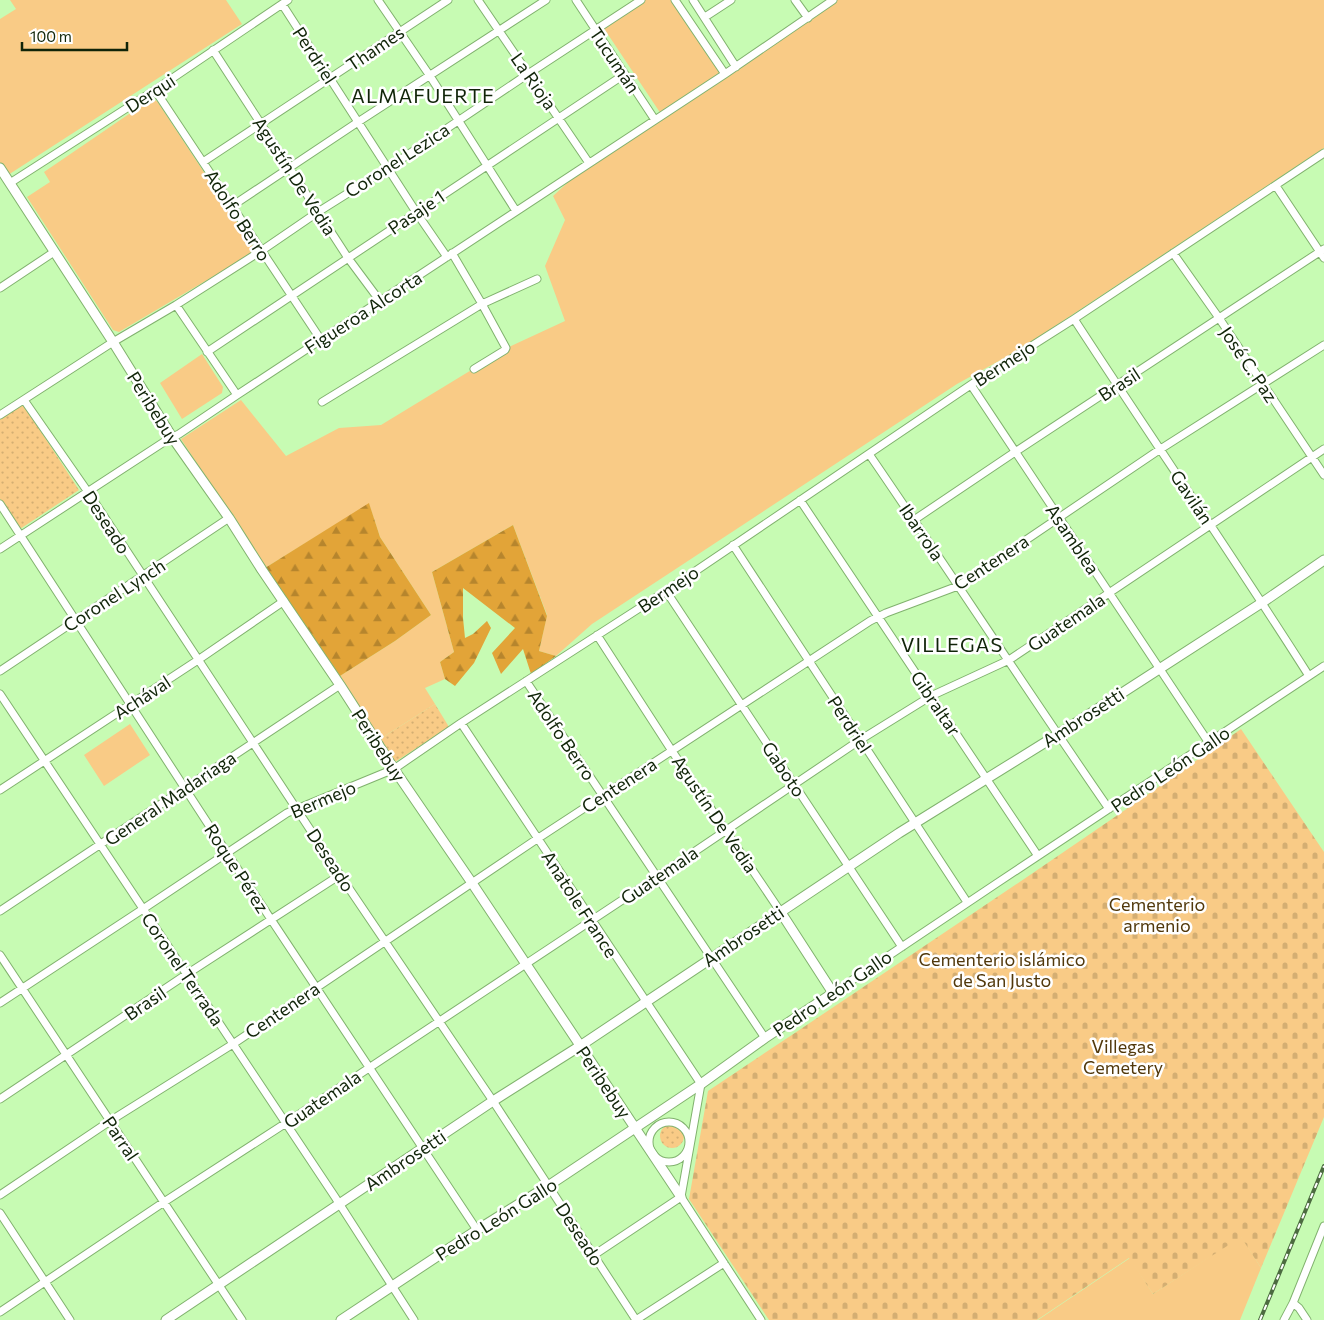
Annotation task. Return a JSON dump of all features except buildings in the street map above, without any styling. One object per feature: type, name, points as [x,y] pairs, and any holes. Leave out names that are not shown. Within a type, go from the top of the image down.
[{"type":"street","points":[[378,0],[430,76],[516,211]]},
{"type":"street","name":"Thames","points":[[202,162],[448,0]]},
{"type":"street","name":"La Rioja","points":[[478,0],[589,163]]},
{"type":"street","points":[[232,206],[546,0]]},
{"type":"street","name":"Tucumán","points":[[576,0],[655,120]]},
{"type":"street","name":"Coronel Lezica","points":[[0,415],[113,342],[262,251],[318,212],[388,168],[642,0]]},
{"type":"street","points":[[675,0],[725,74]]},
{"type":"street","points":[[693,0],[736,67]]},
{"type":"street","points":[[705,17],[731,0]]},
{"type":"street","points":[[795,0],[808,18]]},
{"type":"street","name":"Figueroa Alcorta","points":[[0,549],[736,67],[833,0]]},
{"type":"street","name":"Derqui","points":[[4,176],[155,90],[285,2]]},
{"type":"street","name":"Perdriel","points":[[285,2],[329,78],[416,212],[449,255],[482,304],[506,348],[474,370]]},
{"type":"street","name":"Agustín De Vedia","points":[[213,50],[348,258],[380,301]]},
{"type":"street","name":"Pasaje 1","points":[[207,352],[624,74]]},
{"type":"street","name":"Adolfo Berro","points":[[155,90],[321,340]]},
{"type":"street","name":"Bermejo","points":[[0,1003],[287,813],[394,769],[461,723],[666,591],[971,385],[1324,153]]},
{"type":"street","name":"Peribebuy","points":[[4,176],[113,342],[172,437],[284,601],[761,1320]]},
{"type":"street","points":[[1276,186],[1323,253]]},
{"type":"street","points":[[0,288],[54,252]]},
{"type":"street","name":"Brasil","points":[[914,520],[1219,318],[1323,253]]},
{"type":"street","name":"José C. Paz","points":[[1173,254],[1219,318],[1324,475]]},
{"type":"street","points":[[322,402],[482,304],[538,279]]},
{"type":"street","points":[[176,305],[236,395]]},
{"type":"street","name":"Gavilán","points":[[1074,319],[1309,676]]},
{"type":"street","name":"Centenera","points":[[0,1195],[110,1121],[233,1044],[672,750],[878,617],[958,586],[1159,450],[1324,345]]},
{"type":"street","name":"Asamblea","points":[[971,385],[1209,743]]},
{"type":"street","name":"Deseado","points":[[24,400],[88,492],[340,875],[493,1101],[636,1320]]},
{"type":"street","name":"Guatemala","points":[[0,1312],[591,921],[860,740],[931,696],[1009,660],[1324,450]]},
{"type":"street","name":"Ibarrola","points":[[869,454],[1109,809]]},
{"type":"street","name":"Gibraltar","points":[[800,500],[1038,856]]},
{"type":"street","name":"Roque Pérez","points":[[0,504],[184,788],[476,1230]]},
{"type":"street","name":"Coronel Lynch","points":[[0,671],[228,518]]},
{"type":"street","name":"Perdriel","points":[[733,545],[967,902]]},
{"type":"street","name":"Ambrosetti","points":[[166,1320],[849,865],[1160,668],[1324,560]]},
{"type":"street","name":"Gaboto","points":[[666,591],[902,946]]},
{"type":"street","name":"Achával","points":[[0,790],[131,705],[284,601]]},
{"type":"street","name":"Agustín De Vedia","points":[[598,636],[833,993]]},
{"type":"street","name":"Pedro León Gallo","points":[[341,1320],[476,1230],[548,1186],[967,902],[1324,666]]},
{"type":"street","name":"Adolfo Berro","points":[[526,681],[765,1038]]},
{"type":"street","name":"General Madariaga","points":[[0,911],[340,685]]},
{"type":"street","name":"Coronel Terrada","points":[[0,694],[340,1204],[414,1320]]},
{"type":"street","name":"Anatole France","points":[[461,723],[701,1084]]},
{"type":"street","name":"Brasil","points":[[0,1100],[187,974],[340,875]]},
{"type":"street","name":"Parral","points":[[0,955],[242,1320]]},
{"type":"street","points":[[594,1255],[681,1197],[689,1146],[690,1139],[688,1132],[677,1123],[663,1122],[652,1131],[649,1138],[650,1151],[659,1160],[671,1163],[683,1158],[689,1146],[701,1084]]},
{"type":"street","points":[[0,1213],[70,1320]]},
{"type":"street","points":[[1284,1320],[1293,1303],[1324,1226]]},
{"type":"street","points":[[636,1320],[724,1263]]},
{"type":"street","points":[[1293,1303],[1307,1320]]},
{"type":"green space","points":[[10,0],[226,0],[242,24],[8,175],[0,163],[0,19],[16,9]]},
{"type":"green space","points":[[644,0],[673,0],[722,73],[661,114],[603,27]]},
{"type":"green space","points":[[833,0],[1324,0],[1324,148],[1019,350],[957,384],[592,624],[556,656],[539,651],[547,615],[513,525],[432,572],[454,652],[440,662],[445,679],[425,688],[435,704],[380,739],[340,676],[395,641],[431,615],[380,537],[369,504],[265,568],[181,439],[241,400],[286,456],[339,428],[381,425],[511,346],[565,321],[545,266],[565,220],[553,196],[589,163]]},
{"type":"green space","points":[[151,99],[157,101],[254,248],[253,253],[119,332],[113,330],[27,197],[50,182],[44,172]]},
{"type":"green space","points":[[202,354],[223,387],[222,393],[182,419],[160,383]]},
{"type":"green space","points":[[23,404],[79,490],[20,529],[0,499],[0,419]]},
{"type":"green space","points":[[369,503],[380,537],[431,615],[395,641],[340,676],[265,568]]},
{"type":"green space","points":[[513,525],[547,616],[539,651],[556,656],[531,674],[523,649],[501,674],[492,653],[515,628],[463,588],[465,638],[473,634],[487,621],[491,628],[474,663],[455,686],[445,679],[440,662],[454,652],[432,572]]},
{"type":"green space","points":[[435,704],[449,727],[395,762],[380,739]]},
{"type":"green space","points":[[130,724],[150,755],[104,786],[84,755]]},
{"type":"green space","name":"Villegas Cemetery","points":[[1241,729],[1324,852],[1324,1117],[1261,1268],[1241,1237],[1153,1294],[1129,1258],[1037,1320],[769,1320],[689,1199],[708,1091],[1043,866]]},
{"type":"green space","points":[[672,1124],[681,1127],[684,1136],[681,1145],[672,1148],[663,1145],[660,1136],[663,1127]]},
{"type":"green space","points":[[1241,1236],[1261,1268],[1240,1320],[1038,1320],[1130,1258],[1153,1294]]},
{"type":"railway","points":[[1260,1320],[1324,1166]]},
{"type":"district","name":"ALMAFUERTE","points":[[423,95]]},
{"type":"district","name":"VILLEGAS","points":[[952,644]]},
{"type":"park label","name":"Cementerio armenio","points":[[1157,914]]},
{"type":"park label","name":"Cementerio islámico de San Justo","points":[[1002,970]]}]
